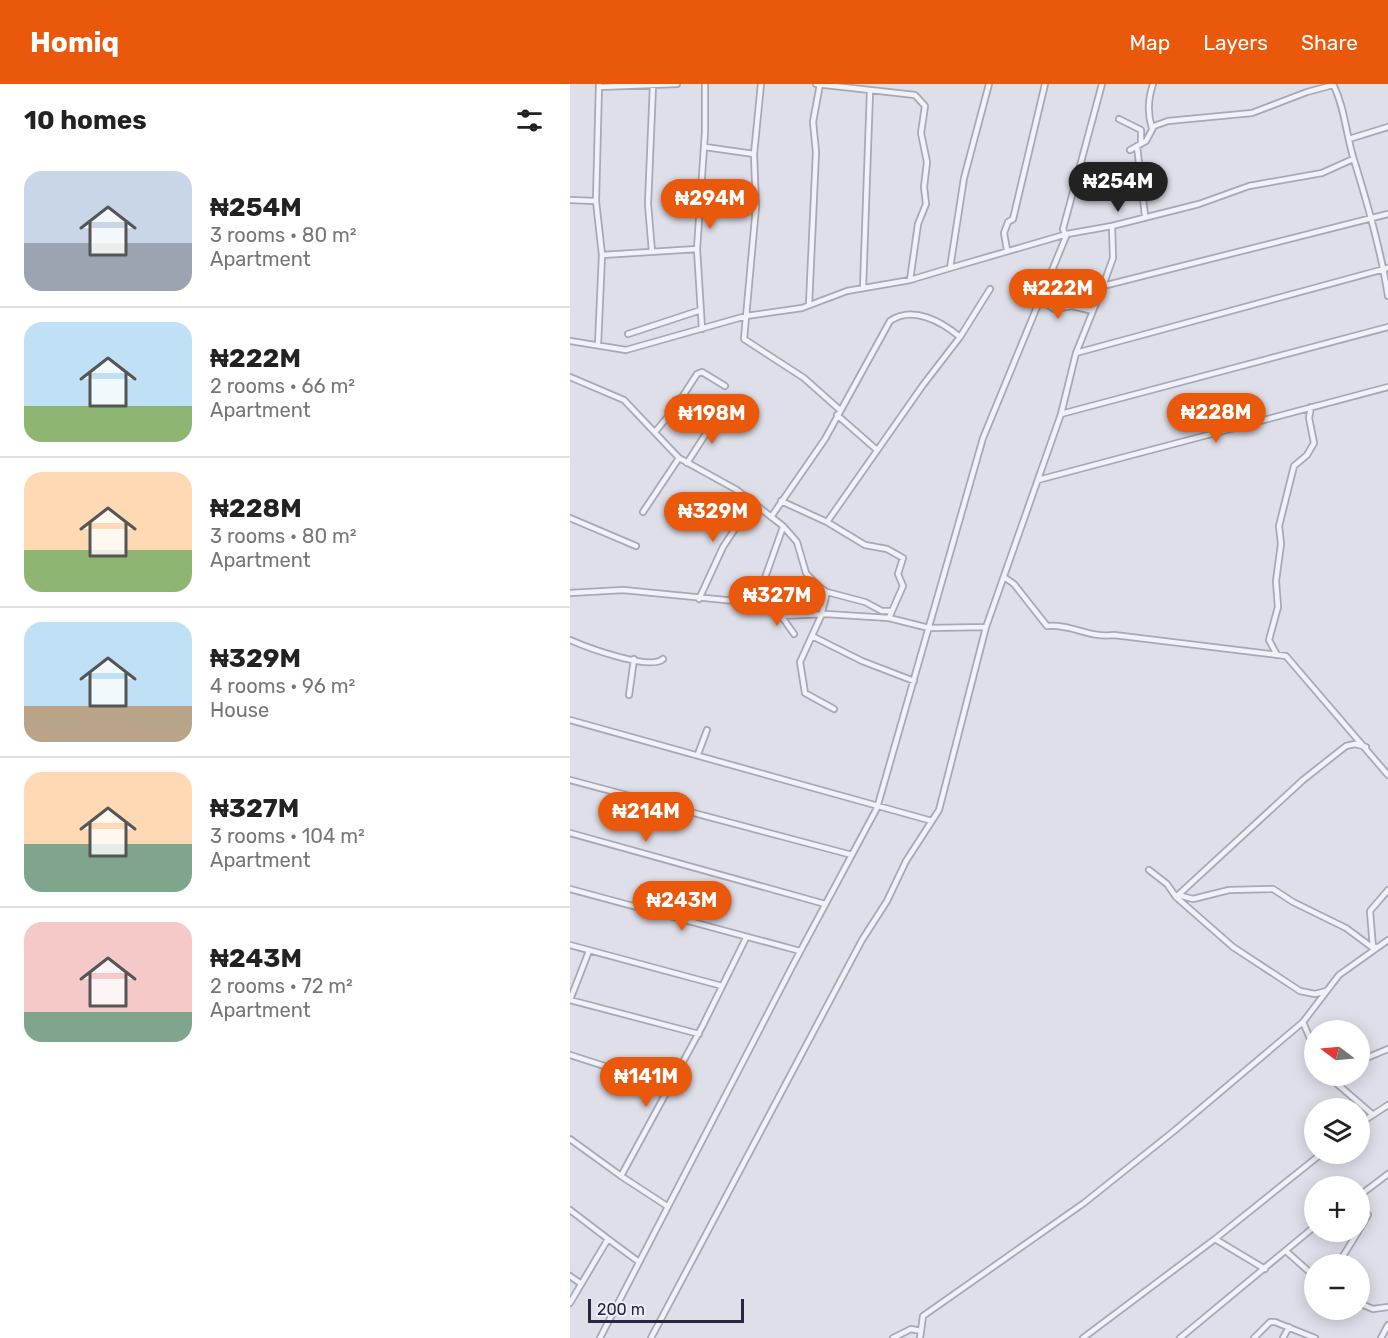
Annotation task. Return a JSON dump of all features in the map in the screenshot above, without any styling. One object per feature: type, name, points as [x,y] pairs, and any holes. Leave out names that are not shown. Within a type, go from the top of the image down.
[{"type":"street","points":[[598,345],[602,255],[596,201],[599,85],[677,84]]},
{"type":"street","points":[[702,328],[697,249],[705,147],[705,84]]},
{"type":"street","points":[[761,84],[754,154],[756,207],[744,339],[804,378],[877,450]]},
{"type":"street","points":[[809,305],[815,180],[813,122],[818,84],[915,95],[925,106],[921,133],[927,162],[924,187],[926,204],[918,224],[910,280]]},
{"type":"street","points":[[950,268],[964,178],[989,84]]},
{"type":"street","points":[[1007,250],[1004,233],[1008,222],[1013,219],[1045,84]]},
{"type":"street","points":[[1066,234],[1063,229],[1102,84]]},
{"type":"street","points":[[1152,129],[1149,96],[1153,84]]},
{"type":"street","points":[[652,252],[648,204],[653,85]]},
{"type":"street","points":[[1130,150],[1146,141],[1154,126],[1168,121],[1252,113],[1307,92],[1333,85],[1339,96],[1353,159],[1386,269],[1388,296]]},
{"type":"street","points":[[863,288],[870,91]]},
{"type":"street","points":[[1119,119],[1141,130]]},
{"type":"street","points":[[1145,216],[1139,145],[1141,130],[1150,121]]},
{"type":"street","points":[[1349,139],[1388,127]]},
{"type":"street","points":[[705,147],[754,154]]},
{"type":"street","points":[[570,341],[626,350],[746,316],[809,305],[863,288],[910,280],[1066,234],[1112,226],[1199,204],[1249,186],[1322,173],[1353,159]]},
{"type":"street","points":[[570,200],[596,201]]},
{"type":"street","points":[[1103,285],[1388,214]]},
{"type":"street","points":[[651,1338],[862,940],[887,901],[906,861],[939,810],[986,627],[1061,414],[1076,353],[1113,258],[1112,226]]},
{"type":"street","points":[[600,1338],[800,951],[878,807],[983,438],[1066,234]]},
{"type":"street","points":[[602,255],[697,249]]},
{"type":"street","points":[[1076,353],[1386,269]]},
{"type":"street","points":[[827,522],[960,338],[990,289]]},
{"type":"street","points":[[1039,299],[1054,309],[1072,306],[1093,311]]},
{"type":"street","points":[[628,334],[701,310]]},
{"type":"street","points":[[771,517],[825,439],[838,412],[892,319],[910,314],[941,321],[960,338]]},
{"type":"street","points":[[1061,414],[1388,327]]},
{"type":"street","points":[[655,432],[675,408],[697,374],[702,372],[725,386]]},
{"type":"street","points":[[570,377],[624,400],[679,459],[721,479],[783,526],[799,546],[809,577],[827,592],[866,602],[882,611],[892,611]]},
{"type":"street","points":[[1038,480],[1388,387]]},
{"type":"street","points":[[1277,655],[1269,640],[1278,607],[1276,581],[1281,544],[1279,526],[1294,466],[1307,455],[1314,443],[1309,418],[1311,407]]},
{"type":"street","points":[[687,463],[718,416]]},
{"type":"street","points":[[643,512],[679,459]]},
{"type":"street","points":[[781,501],[827,522],[865,545],[887,549],[903,558],[898,574],[903,586],[889,618]]},
{"type":"street","points":[[699,599],[723,547],[752,503]]},
{"type":"street","points":[[570,518],[636,546]]},
{"type":"street","points":[[756,603],[783,526]]},
{"type":"street","points":[[1004,577],[1014,584],[1047,626],[1063,625],[1099,637],[1114,635],[1291,658],[1298,671],[1388,775]]},
{"type":"street","points":[[570,593],[623,590],[756,603],[784,618],[794,634]]},
{"type":"street","points":[[827,592],[821,616],[800,662],[804,690],[808,696],[834,709]]},
{"type":"street","points":[[779,616],[826,614],[889,618],[929,628],[986,627]]},
{"type":"street","points":[[812,636],[862,661],[914,681]]},
{"type":"street","points":[[570,640],[609,656],[654,663],[663,659]]},
{"type":"street","points":[[629,694],[634,659]]},
{"type":"street","points":[[570,720],[932,821]]},
{"type":"street","points":[[698,754],[707,730]]},
{"type":"street","points":[[1177,896],[1303,780],[1346,746],[1355,744],[1366,747]]},
{"type":"street","points":[[570,780],[852,855]]},
{"type":"street","points":[[570,833],[825,904]]},
{"type":"street","points":[[1149,870],[1167,884],[1233,947],[1300,991],[1315,994],[1325,992],[1339,975],[1386,941]]},
{"type":"street","points":[[570,889],[800,951]]},
{"type":"street","points":[[1177,896],[1193,899],[1229,890],[1273,889],[1293,902],[1346,928],[1373,948]]},
{"type":"street","points":[[1373,948],[1370,911],[1388,890]]},
{"type":"street","points":[[621,1176],[699,1034],[746,938]]},
{"type":"street","points":[[1373,948],[1386,941]]},
{"type":"street","points":[[570,945],[722,986]]},
{"type":"street","points":[[589,951],[570,1000],[699,1034]]},
{"type":"street","points":[[920,1338],[923,1316],[1084,1203],[1174,1131],[1303,1022],[1339,975]]},
{"type":"street","points":[[1370,1056],[1388,1049]]},
{"type":"street","points":[[570,1055],[645,1078],[672,1083]]},
{"type":"street","points":[[1340,1086],[1372,1114],[1388,1105]]},
{"type":"street","points":[[570,1139],[668,1206]]},
{"type":"street","points":[[1083,1338],[1215,1239],[1309,1164]]},
{"type":"street","points":[[1370,1188],[1388,1174]]},
{"type":"street","points":[[570,1210],[639,1262]]},
{"type":"street","points":[[1180,1338],[1304,1236]]},
{"type":"street","points":[[570,1303],[608,1239]]},
{"type":"street","points":[[1215,1239],[1265,1269]]},
{"type":"street","points":[[1287,1252],[1304,1267]]},
{"type":"street","points":[[570,1276],[580,1283]]},
{"type":"street","points":[[1370,1308],[1388,1308]]},
{"type":"street","points":[[1254,1338],[1270,1322],[1315,1338]]},
{"type":"street","points":[[1381,1338],[1388,1325]]},
{"type":"street","points":[[1283,1338],[1289,1327]]},
{"type":"street","points":[[893,1338],[911,1329],[921,1331]]}]
